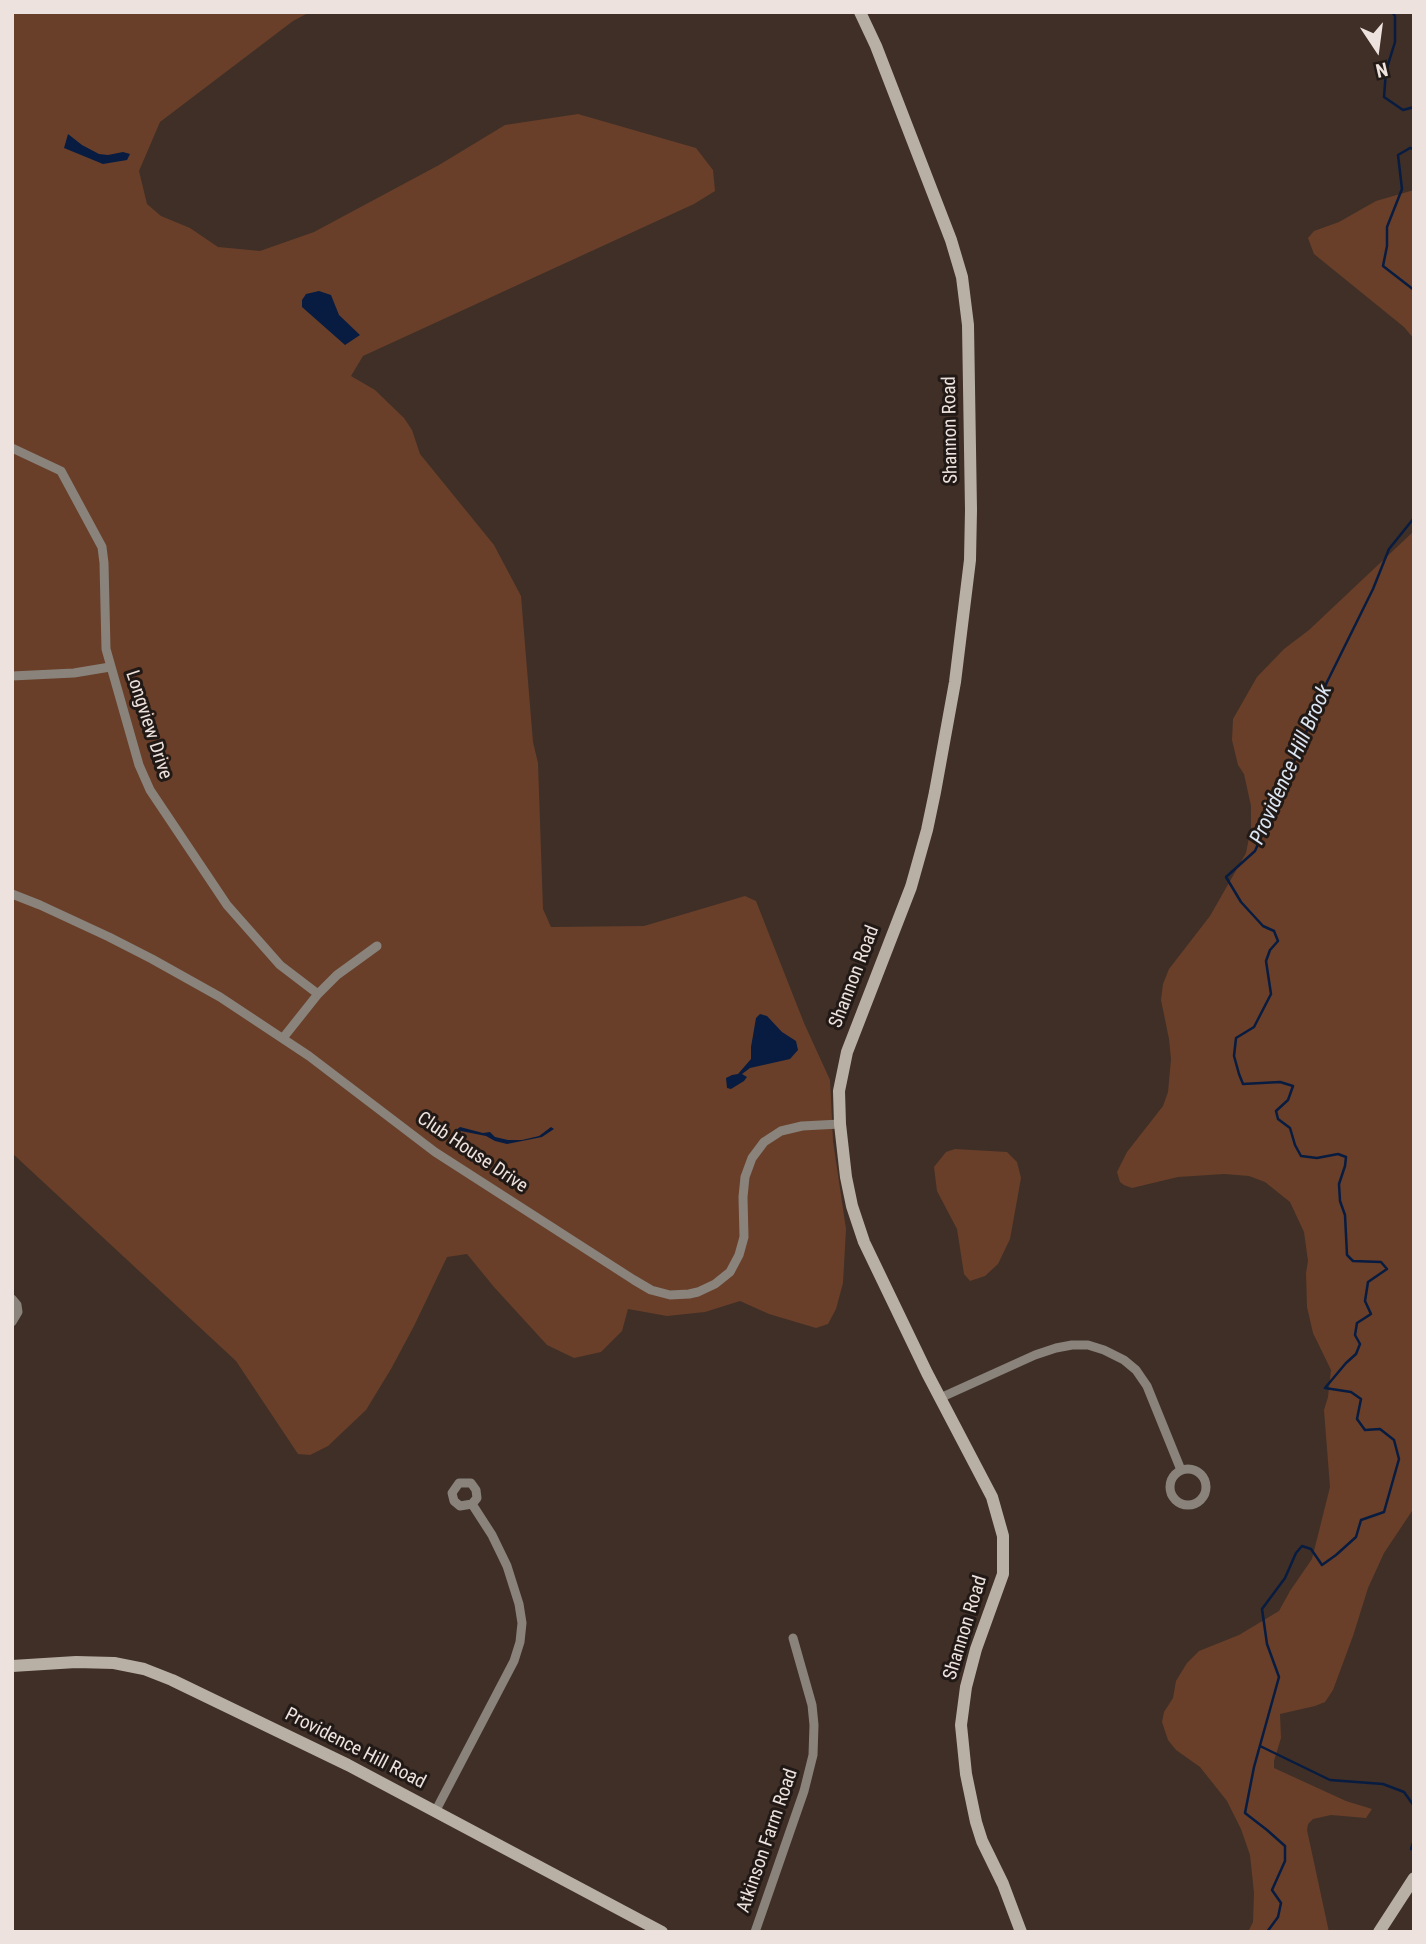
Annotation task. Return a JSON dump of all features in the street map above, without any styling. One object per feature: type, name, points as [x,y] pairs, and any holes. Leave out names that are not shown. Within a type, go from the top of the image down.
[{"type":"street","name":"Shannon Road","points":[[860,12],[876,46],[951,240],[962,277],[968,325],[971,510],[970,559],[955,682],[927,830],[911,887],[847,1052],[839,1091],[840,1124],[846,1177],[857,1224],[940,1398],[992,1497],[1003,1536],[1003,1574],[976,1649],[966,1687],[961,1726],[966,1774],[976,1822],[1021,1932]]},
{"type":"street","name":"Longview Drive","points":[[12,448],[61,471],[102,547],[106,649],[139,765],[150,790],[227,905],[281,965],[317,994]]},
{"type":"street","points":[[12,676],[74,673],[110,667]]},
{"type":"street","name":"Club House Drive","points":[[12,894],[152,958],[220,997],[283,1038],[435,1152],[651,1290],[670,1295],[698,1292],[715,1284],[730,1272],[744,1237],[745,1177],[752,1158],[764,1142],[781,1131],[802,1126],[840,1124]]},
{"type":"street","points":[[283,1038],[317,994],[337,975],[377,946]]},
{"type":"street","points":[[12,1299],[18,1308],[16,1318],[12,1322]]},
{"type":"street","points":[[940,1398],[1056,1348],[1088,1345],[1124,1360],[1136,1370],[1147,1386],[1181,1470]]},
{"type":"street","points":[[1181,1470],[1199,1472],[1206,1483],[1204,1495],[1195,1504],[1184,1506],[1170,1495],[1169,1483],[1181,1470]]},
{"type":"street","points":[[435,1812],[514,1661],[520,1642],[522,1623],[514,1585],[492,1535],[472,1504]]},
{"type":"street","name":"Atkinson Farm Road","points":[[755,1932],[804,1791],[813,1755],[812,1705],[793,1638]]},
{"type":"street","name":"Providence Hill Road","points":[[12,1667],[95,1662],[149,1671],[220,1702],[348,1765],[662,1932]]},
{"type":"street","points":[[1379,1932],[1414,1878]]},
{"type":"shaded area","points":[[12,12],[310,12],[293,21],[160,122],[139,171],[147,204],[161,216],[190,228],[218,247],[260,251],[314,232],[439,165],[505,125],[578,114],[696,148],[713,170],[715,191],[694,204],[363,356],[351,376],[375,390],[404,418],[412,430],[420,454],[494,545],[521,596],[533,742],[538,763],[543,909],[551,927],[644,926],[745,896],[756,901],[804,1023],[830,1080],[833,1141],[846,1229],[843,1283],[836,1309],[828,1324],[816,1328],[769,1314],[740,1301],[705,1312],[667,1316],[628,1309],[622,1331],[601,1352],[574,1358],[547,1345],[467,1254],[447,1257],[414,1326],[366,1410],[328,1446],[310,1455],[298,1454],[236,1361],[12,1153]]},
{"type":"shaded area","points":[[1414,190],[1414,339],[1404,327],[1314,254],[1308,238],[1314,231],[1339,222],[1376,201]]},
{"type":"shaded area","points":[[1414,531],[1414,1508],[1384,1553],[1368,1588],[1333,1690],[1325,1702],[1280,1714],[1281,1738],[1274,1768],[1346,1801],[1372,1809],[1366,1818],[1331,1815],[1313,1819],[1308,1824],[1307,1830],[1329,1932],[1248,1932],[1253,1922],[1254,1893],[1250,1855],[1241,1829],[1227,1801],[1200,1767],[1176,1750],[1168,1740],[1162,1722],[1164,1712],[1173,1698],[1176,1681],[1187,1663],[1199,1651],[1239,1635],[1279,1611],[1312,1559],[1330,1487],[1324,1410],[1331,1370],[1313,1333],[1307,1307],[1308,1261],[1304,1232],[1290,1202],[1265,1182],[1249,1176],[1224,1174],[1178,1177],[1132,1188],[1120,1182],[1117,1172],[1127,1152],[1163,1106],[1168,1092],[1171,1059],[1161,1000],[1169,969],[1210,916],[1246,853],[1251,828],[1251,806],[1244,774],[1238,765],[1232,740],[1233,719],[1257,677],[1284,649],[1309,630]]},
{"type":"shaded area","points":[[955,1149],[1007,1152],[1017,1162],[1021,1178],[1010,1239],[998,1264],[985,1276],[970,1281],[964,1274],[957,1229],[937,1191],[934,1167],[946,1152]]},
{"type":"water","points":[[68,134],[99,154],[130,154],[127,160],[103,164],[64,148]]},
{"type":"water","points":[[319,291],[331,295],[339,315],[360,335],[345,345],[302,307],[306,294]]},
{"type":"water","points":[[760,1014],[767,1016],[782,1032],[796,1041],[798,1050],[790,1059],[750,1068],[742,1074],[747,1077],[744,1081],[731,1089],[727,1088],[726,1078],[738,1074],[751,1059],[756,1018]]},
{"type":"water","points":[[460,1127],[483,1133],[490,1132],[495,1137],[508,1140],[539,1136],[551,1127],[554,1129],[542,1137],[507,1144],[486,1136],[456,1130]]},
{"type":"waterway","name":"Providence Hill Brook","points":[[1392,12],[1395,16],[1395,42],[1386,71],[1384,97],[1403,110],[1414,107]]},
{"type":"waterway","name":"Providence Hill Brook","points":[[1414,149],[1410,148],[1398,155],[1402,189],[1387,227],[1383,266],[1414,290]]},
{"type":"waterway","name":"Providence Hill Brook","points":[[1267,1932],[1278,1917],[1281,1903],[1272,1890],[1285,1861],[1285,1846],[1245,1813],[1254,1767],[1279,1677],[1267,1644],[1262,1609],[1285,1578],[1302,1546],[1311,1549],[1322,1565],[1356,1537],[1361,1520],[1384,1512],[1399,1459],[1394,1440],[1380,1429],[1365,1430],[1357,1419],[1361,1399],[1351,1392],[1325,1388],[1356,1354],[1360,1344],[1355,1335],[1357,1323],[1371,1314],[1365,1301],[1368,1282],[1387,1269],[1381,1262],[1353,1261],[1347,1255],[1345,1215],[1340,1201],[1339,1184],[1346,1157],[1338,1154],[1317,1158],[1301,1156],[1290,1128],[1278,1119],[1276,1111],[1288,1100],[1293,1086],[1280,1082],[1243,1084],[1234,1056],[1236,1038],[1254,1027],[1271,994],[1266,961],[1270,950],[1278,941],[1274,931],[1263,926],[1241,902],[1226,877],[1255,851],[1327,682],[1373,589],[1389,549],[1414,518]]},
{"type":"waterway","points":[[1260,1746],[1330,1780],[1383,1784],[1404,1792],[1414,1806]]},
{"type":"waterway","points":[[1411,1849],[1414,1840]]}]
